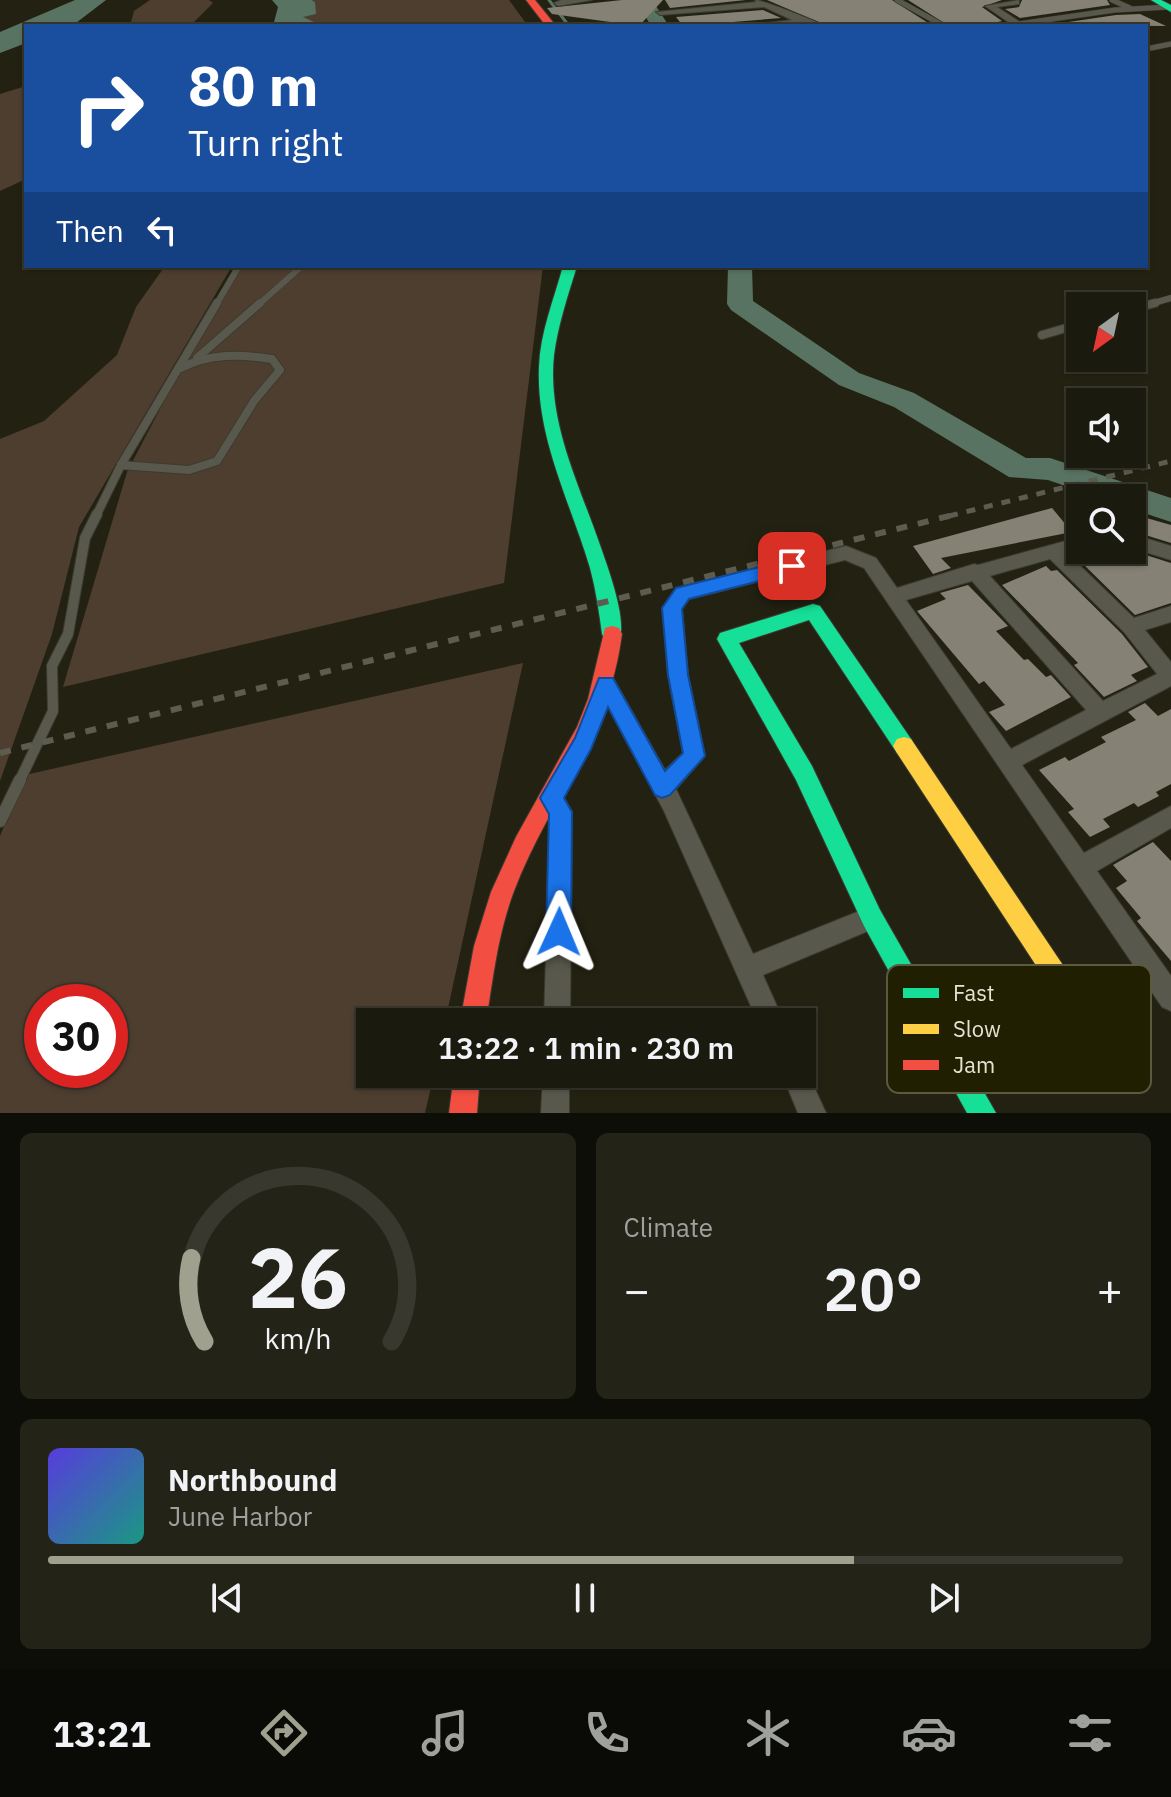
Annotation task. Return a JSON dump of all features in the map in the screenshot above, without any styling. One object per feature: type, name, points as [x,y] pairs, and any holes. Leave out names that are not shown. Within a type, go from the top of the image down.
[{"type":"street","points":[[530,0],[549,24]]},
{"type":"street","points":[[558,3],[588,0]]},
{"type":"street","points":[[652,0],[667,24]]},
{"type":"street","points":[[660,12],[762,2],[815,24]]},
{"type":"street","points":[[1016,2],[989,6],[1017,24]]},
{"type":"street","points":[[771,24],[808,21]]},
{"type":"street","points":[[475,1008],[489,928],[516,860],[584,742],[606,684],[612,632],[603,581],[561,451],[546,385],[548,339],[569,268]]},
{"type":"street","points":[[1146,545],[1171,553]]},
{"type":"street","points":[[893,596],[1066,548]]},
{"type":"street","points":[[1007,762],[1171,676],[1131,627],[1053,551]]},
{"type":"street","points":[[662,788],[694,756],[678,675],[672,608],[683,593],[846,553],[870,563],[1148,965]]},
{"type":"street","points":[[974,571],[1101,713]]},
{"type":"street","points":[[899,965],[872,918],[804,773],[727,639],[813,611],[1050,965]]},
{"type":"street","points":[[1131,627],[1171,614]]},
{"type":"street","points":[[606,684],[662,788],[765,1008]]},
{"type":"street","points":[[552,798],[561,812],[557,1008]]},
{"type":"street","points":[[1080,868],[1171,816]]},
{"type":"street","points":[[747,969],[872,918]]},
{"type":"street","points":[[1151,969],[1170,996]]},
{"type":"street","points":[[463,1113],[466,1088]]},
{"type":"street","points":[[555,1113],[556,1088]]},
{"type":"street","points":[[801,1088],[812,1113]]},
{"type":"street","points":[[971,1093],[982,1113]]},
{"type":"lane","points":[[897,0],[940,24]]},
{"type":"lane","points":[[1112,0],[1133,9]]},
{"type":"lane","points":[[1017,24],[1165,5]]},
{"type":"lane","points":[[1148,49],[1171,44]]},
{"type":"lane","points":[[0,821],[53,711],[52,666],[68,634],[85,538],[121,465],[238,268]]},
{"type":"lane","points":[[177,370],[197,358],[300,268]]},
{"type":"lane","points":[[1146,305],[1171,298]]},
{"type":"lane","points":[[1042,335],[1066,328]]},
{"type":"lane","points":[[121,465],[189,470],[217,461],[254,401],[280,370],[272,359],[252,355],[197,358]]},
{"type":"shaded area","points":[[75,0],[106,0],[75,24],[24,24],[24,44],[0,53],[0,32]]},
{"type":"shaded area","points":[[150,0],[209,0],[213,3],[195,24],[131,24],[134,11]]},
{"type":"shaded area","points":[[272,0],[311,0],[315,2],[316,14],[303,17],[314,22],[274,24],[278,7]]},
{"type":"shaded area","points":[[311,0],[509,0],[527,24],[312,24],[303,18]]},
{"type":"shaded area","points":[[24,87],[24,180],[0,191],[0,94]]},
{"type":"shaded area","points":[[164,268],[231,268],[79,527],[52,634],[0,781],[0,439],[44,421],[117,355],[136,307]]},
{"type":"shaded area","points":[[234,268],[543,268],[504,583],[63,687],[127,472]]},
{"type":"shaded area","points":[[523,663],[448,1008],[356,1008],[356,1088],[431,1088],[425,1113],[0,1113],[0,836],[25,775]]},
{"type":"building","points":[[622,0],[663,0],[641,24],[552,14],[547,8]]},
{"type":"building","points":[[665,0],[746,0],[670,8]]},
{"type":"building","points":[[767,0],[892,0],[930,24],[823,24]]},
{"type":"building","points":[[908,0],[1002,0],[982,7],[1002,21],[946,24]]},
{"type":"building","points":[[1022,0],[1107,0],[1110,5],[1020,18],[1005,9],[1019,7]]},
{"type":"building","points":[[763,10],[781,18],[681,24],[676,17]]},
{"type":"building","points":[[1140,14],[1166,26],[1055,24]]},
{"type":"building","points":[[1052,508],[1066,525],[1066,533],[941,558],[951,568],[933,574],[913,546]]},
{"type":"building","points":[[1146,518],[1171,525],[1171,543],[1146,535]]},
{"type":"building","points":[[1146,555],[1171,563],[1171,603],[1135,615],[1083,564],[1146,564]]},
{"type":"building","points":[[1046,566],[1051,571],[1057,570],[1122,634],[1148,667],[1131,675],[1137,681],[1104,697],[1074,665],[1078,663],[1002,585]]},
{"type":"building","points":[[968,585],[1008,626],[996,631],[1024,660],[1028,659],[1046,677],[1051,675],[1071,697],[1006,731],[989,712],[1005,705],[984,681],[979,684],[917,611],[946,599],[940,593]]},
{"type":"building","points":[[1145,703],[1158,716],[1171,709],[1171,784],[1156,792],[1159,796],[1138,807],[1134,803],[1103,819],[1110,827],[1090,837],[1068,812],[1074,809],[1039,770],[1065,757],[1069,761],[1106,742],[1101,737],[1136,720],[1128,712]]},
{"type":"building","points":[[1153,842],[1171,861],[1171,961],[1137,921],[1141,918],[1116,888],[1127,881],[1113,865]]},
{"type":"waterway","points":[[549,0],[567,24]]},
{"type":"waterway","points":[[644,0],[659,24]]},
{"type":"waterway","points":[[740,268],[740,304],[849,379],[904,400],[1020,469],[1050,469],[1171,510]]},
{"type":"railway","points":[[949,516],[1171,461]]},
{"type":"railway","points":[[0,753],[957,514]]},
{"type":"traffic: fast","points":[[1155,0],[1171,9]]},
{"type":"traffic: fast","points":[[569,268],[549,342],[547,401],[563,468],[598,567],[612,634]]},
{"type":"traffic: fast","points":[[899,965],[872,918],[804,773],[727,639],[813,611],[904,746]]},
{"type":"traffic: fast","points":[[971,1093],[982,1113]]},
{"type":"traffic: slow","points":[[904,746],[1050,965]]},
{"type":"traffic: jam","points":[[530,0],[549,24]]},
{"type":"traffic: jam","points":[[476,1008],[487,946],[502,892],[524,844],[587,729],[599,699],[612,634]]},
{"type":"traffic: jam","points":[[463,1113],[466,1088]]},
{"type":"route","points":[[559,932],[561,812],[552,798],[584,742],[606,684],[662,788],[694,756],[678,675],[672,608],[683,593],[792,566]]}]
